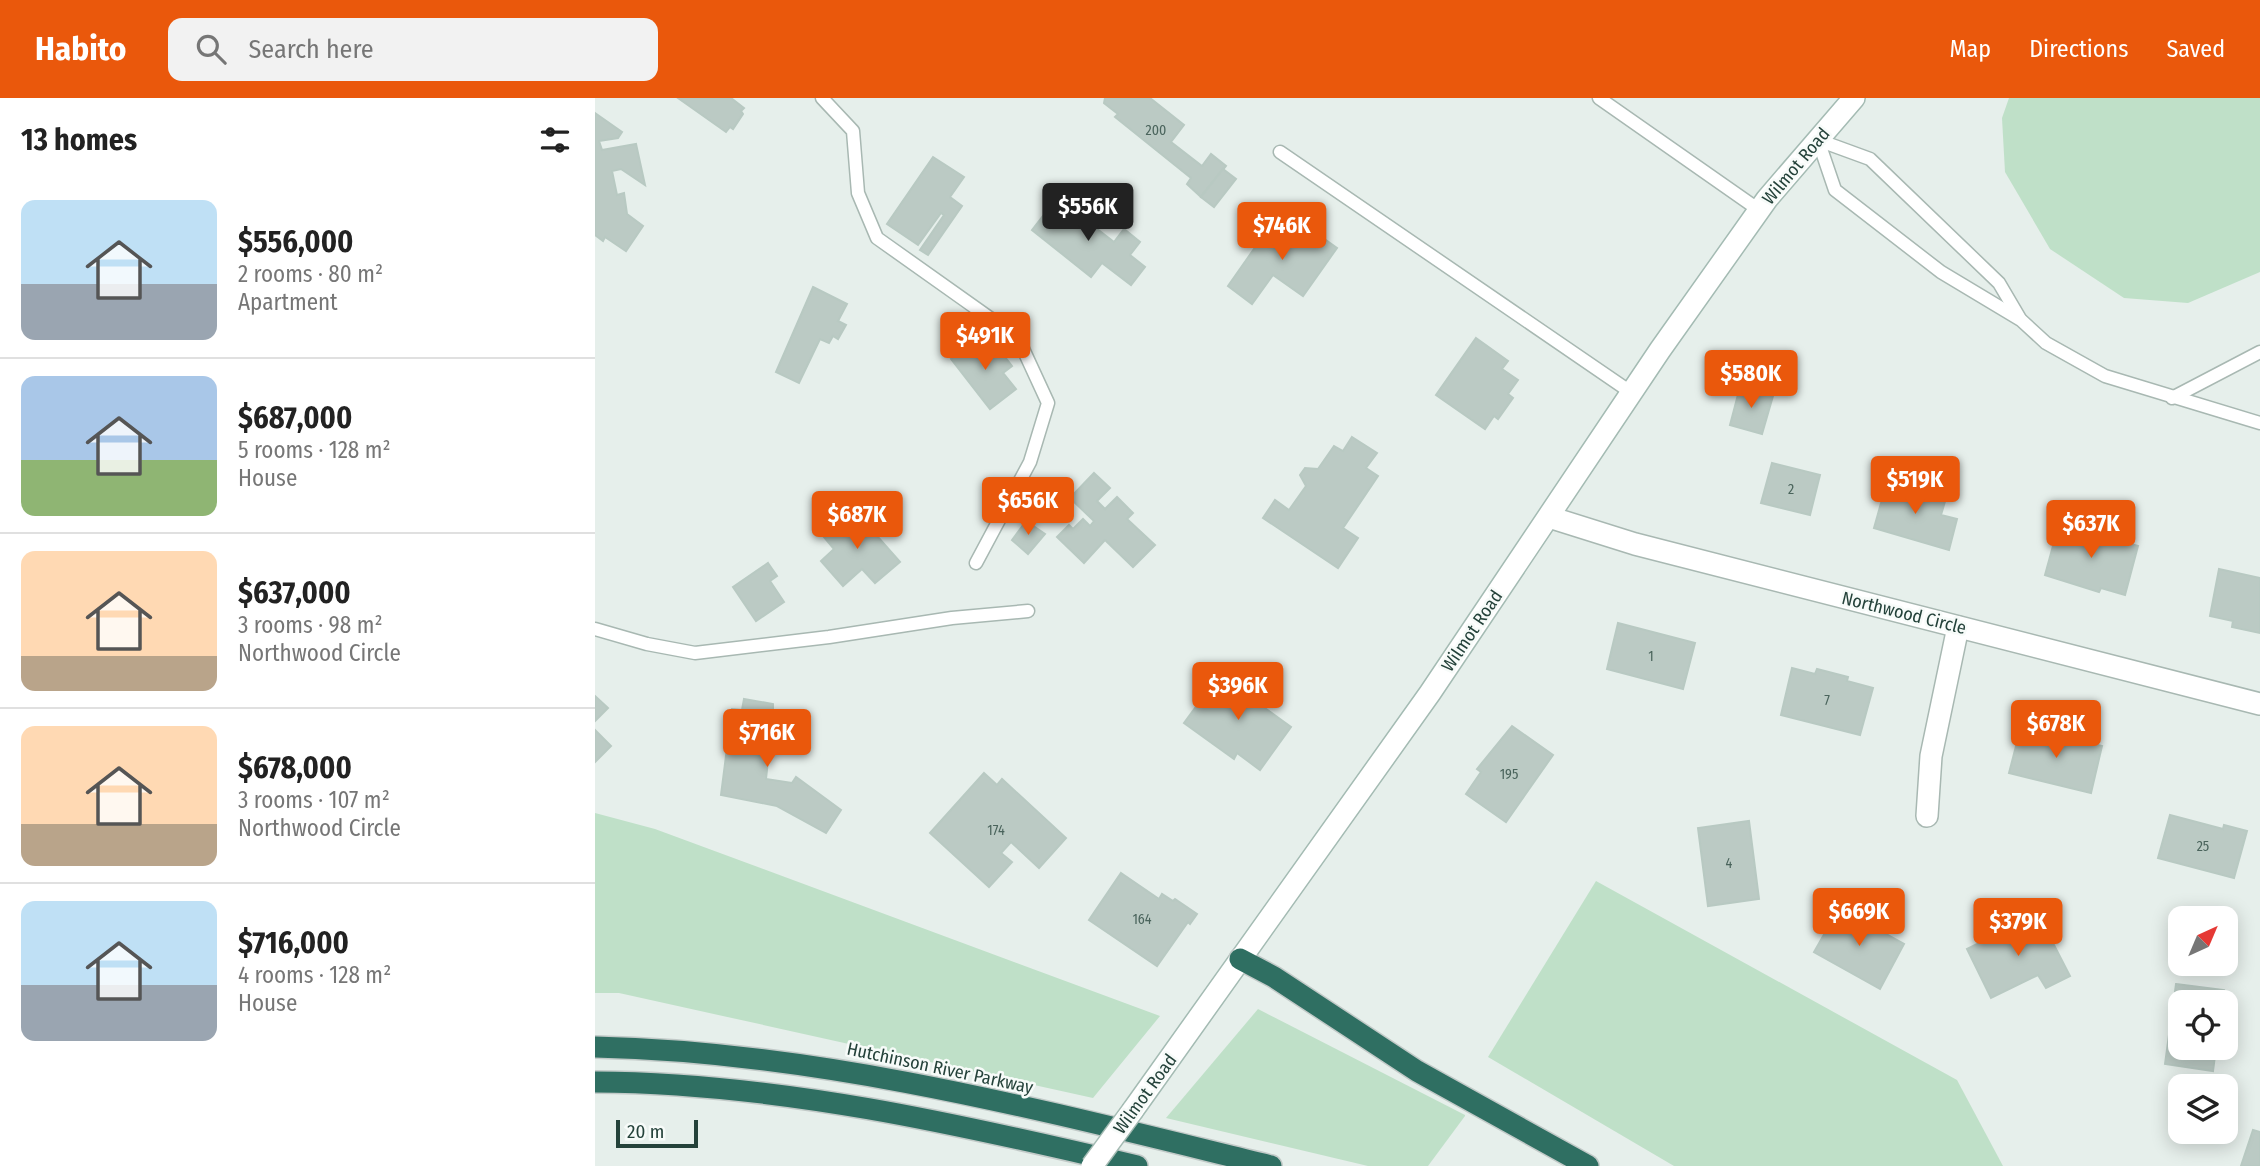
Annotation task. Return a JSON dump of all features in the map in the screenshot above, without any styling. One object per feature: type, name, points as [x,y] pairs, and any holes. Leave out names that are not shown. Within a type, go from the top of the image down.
[{"type":"highway","points":[[1240,959],[1274,977],[1417,1071],[1588,1166]]},
{"type":"highway","name":"Hutchinson River Parkway","points":[[595,1047],[796,1063],[898,1079],[1271,1166]]},
{"type":"highway","points":[[595,1082],[723,1089],[825,1102],[924,1118],[1137,1166]]},
{"type":"street","name":"Wilmot Road","points":[[1092,1166],[1422,704],[1632,393],[1759,211],[1854,98]]},
{"type":"street","name":"Northwood Circle","points":[[1549,517],[1635,544],[2260,704]]},
{"type":"street","points":[[1927,816],[1931,756],[1958,627]]},
{"type":"lane","points":[[822,98],[853,131],[858,193],[877,238],[1017,338],[1048,403],[1030,462],[976,563]]},
{"type":"lane","points":[[1599,98],[1759,211]]},
{"type":"lane","points":[[1818,140],[1870,159],[1999,283],[2021,320]]},
{"type":"lane","points":[[1818,140],[1835,190],[1941,272],[2021,320],[2046,343],[2072,360],[2105,376],[2260,423]]},
{"type":"lane","points":[[1280,152],[1632,393]]},
{"type":"lane","points":[[2172,398],[2260,352]]},
{"type":"lane","points":[[595,629],[647,645],[695,653],[829,637],[952,618],[1028,611]]},
{"type":"green space","points":[[2009,98],[2260,98],[2260,272],[2188,303],[2124,298],[2050,249],[2005,172],[2002,118]]},
{"type":"green space","points":[[595,813],[655,829],[1160,1016],[1093,1098],[619,993],[595,993]]},
{"type":"green space","points":[[1596,881],[1957,1080],[2003,1166],[1674,1166],[1488,1057]]},
{"type":"green space","points":[[1258,1009],[1465,1116],[1428,1166],[1368,1166],[1166,1118]]},
{"type":"building","points":[[678,98],[731,98],[744,108],[741,111],[743,114],[733,129],[730,127],[726,132]]},
{"type":"building","points":[[1105,98],[1150,98],[1184,125],[1171,142],[1202,166],[1211,154],[1226,166],[1201,197],[1187,184],[1191,178],[1115,117],[1118,114],[1104,103]]},
{"type":"building","points":[[595,113],[622,132],[618,138],[599,141],[602,150],[636,144],[645,185],[621,169],[612,171],[617,195],[624,193],[627,214],[643,226],[626,251],[605,237],[603,241],[595,235]]},
{"type":"building","points":[[933,157],[964,177],[950,197],[962,206],[928,255],[920,250],[944,215],[941,213],[918,245],[887,224]]},
{"type":"building","points":[[1223,169],[1236,179],[1214,207],[1201,197]]},
{"type":"building","points":[[1057,198],[1114,242],[1124,229],[1140,242],[1130,255],[1145,267],[1131,285],[1102,263],[1091,277],[1032,230]]},
{"type":"building","points":[[1275,219],[1306,241],[1313,231],[1337,248],[1303,296],[1273,275],[1252,304],[1228,286]]},
{"type":"building","points":[[813,287],[847,304],[838,321],[846,325],[838,339],[833,336],[829,343],[820,339],[799,383],[776,372]]},
{"type":"building","points":[[978,337],[991,353],[998,348],[1012,366],[1003,373],[1016,389],[990,409],[951,359]]},
{"type":"building","points":[[1476,338],[1508,361],[1502,369],[1518,380],[1508,394],[1513,398],[1498,419],[1494,416],[1485,429],[1436,395]]},
{"type":"building","points":[[1740,387],[1773,396],[1762,434],[1730,425]]},
{"type":"building","points":[[1352,437],[1377,453],[1366,468],[1378,476],[1343,528],[1358,538],[1338,568],[1263,518],[1275,500],[1289,510],[1306,486],[1300,475],[1305,468],[1318,469],[1334,446],[1343,451]]},
{"type":"building","points":[[1772,463],[1820,475],[1810,515],[1761,503]]},
{"type":"building","points":[[1094,473],[1110,488],[1097,501],[1105,509],[1117,497],[1133,513],[1127,519],[1155,545],[1133,567],[1105,540],[1084,563],[1057,537],[1069,525],[1073,529],[1083,519],[1090,526],[1094,521],[1070,498]]},
{"type":"building","points":[[1887,482],[1946,498],[1941,515],[1957,519],[1949,550],[1874,528]]},
{"type":"building","points":[[854,510],[900,562],[875,583],[862,569],[843,586],[821,561],[834,549],[824,537]]},
{"type":"building","points":[[1026,521],[1045,534],[1028,554],[1012,540]]},
{"type":"building","points":[[2059,524],[2138,546],[2125,595],[2101,588],[2099,592],[2045,575]]},
{"type":"building","points":[[768,563],[777,576],[770,581],[784,602],[756,621],[733,587]]},
{"type":"building","points":[[2219,569],[2260,578],[2260,633],[2232,627],[2233,621],[2210,616]]},
{"type":"building","points":[[1618,623],[1695,643],[1683,689],[1607,669]]},
{"type":"building","points":[[1792,668],[1815,674],[1817,669],[1848,677],[1847,681],[1873,688],[1860,735],[1781,715]]},
{"type":"building","points":[[1220,674],[1235,685],[1238,680],[1258,694],[1254,700],[1291,727],[1260,770],[1237,753],[1234,759],[1184,723]]},
{"type":"building","points":[[595,696],[608,708],[595,721]]},
{"type":"building","points":[[744,699],[773,704],[773,712],[778,713],[774,742],[770,742],[766,779],[792,783],[796,777],[841,810],[826,833],[777,806],[721,795],[732,709],[742,710]]},
{"type":"building","points":[[1512,726],[1553,755],[1506,822],[1466,794],[1481,772],[1477,769]]},
{"type":"building","points":[[2021,727],[2102,746],[2091,793],[2009,773]]},
{"type":"building","points":[[595,730],[611,746],[595,762]]},
{"type":"building","points":[[984,773],[997,785],[1002,779],[1066,838],[1039,868],[1011,842],[1001,853],[1012,862],[989,887],[930,833]]},
{"type":"building","points":[[2170,815],[2223,829],[2224,825],[2247,831],[2234,878],[2158,858]]},
{"type":"building","points":[[1749,821],[1759,899],[1708,906],[1698,828]]},
{"type":"building","points":[[1121,873],[1159,899],[1162,894],[1173,901],[1175,899],[1197,914],[1190,924],[1188,922],[1157,966],[1089,920]]},
{"type":"building","points":[[1839,908],[1904,944],[1880,989],[1814,952]]},
{"type":"building","points":[[2038,914],[2070,976],[2046,988],[2038,975],[1991,998],[1967,949]]},
{"type":"building","points":[[2176,984],[2224,990],[2175,990]]},
{"type":"building","points":[[2168,1042],[2168,1060],[2214,1060],[2213,1071],[2165,1064]]},
{"type":"building","points":[[2253,1130],[2260,1132],[2260,1166],[2241,1166]]}]
